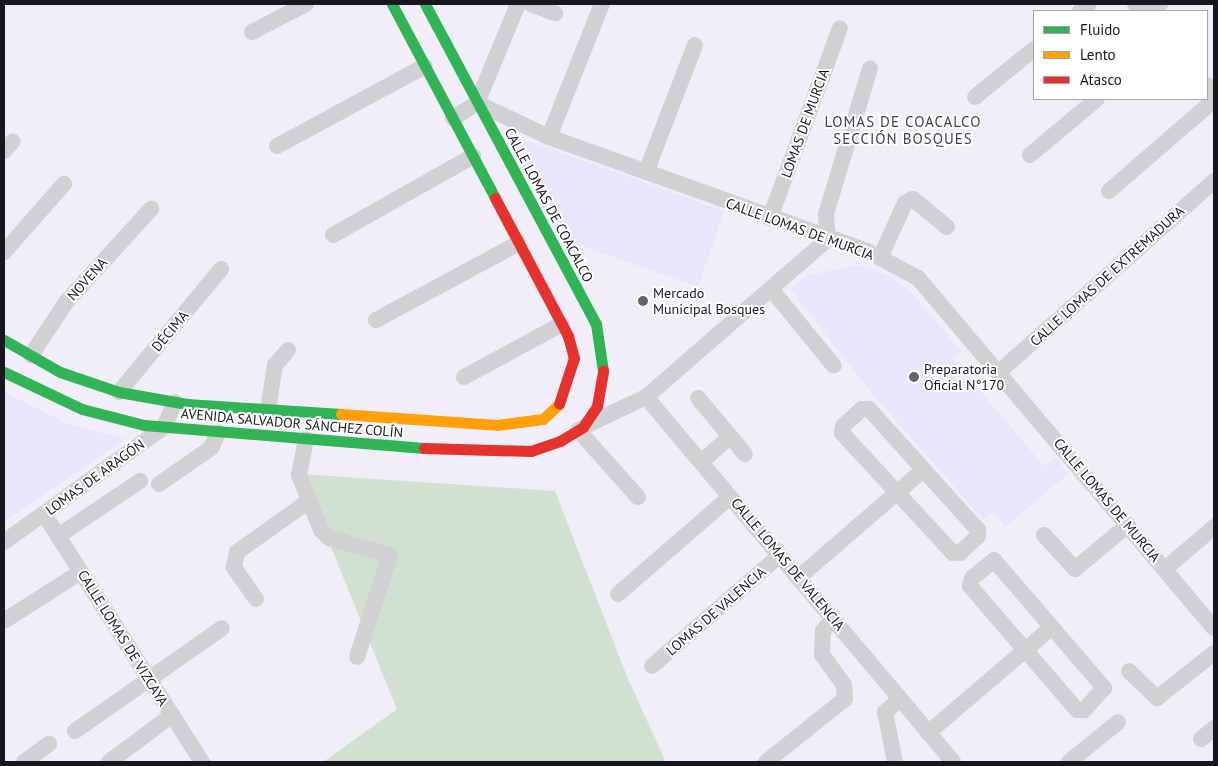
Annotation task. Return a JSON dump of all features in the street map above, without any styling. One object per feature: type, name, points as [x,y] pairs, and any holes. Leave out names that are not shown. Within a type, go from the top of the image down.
[{"type":"street","points":[[252,32],[306,4]]},
{"type":"street","points":[[392,4],[562,324],[464,377]]},
{"type":"street","name":"CALLE LOMAS DE COACALCO","points":[[425,4],[596,324],[604,380],[597,406],[580,428]]},
{"type":"street","points":[[452,118],[477,102],[518,4]]},
{"type":"street","points":[[531,4],[556,13]]},
{"type":"street","points":[[549,137],[602,4]]},
{"type":"street","name":"LOMAS DE MURCIA","points":[[770,218],[840,28]]},
{"type":"street","points":[[646,172],[696,45]]},
{"type":"street","points":[[975,97],[1033,50]]},
{"type":"street","points":[[277,146],[425,66]]},
{"type":"street","points":[[638,497],[580,428],[646,397],[828,239],[826,214],[870,68]]},
{"type":"street","points":[[1030,155],[1096,100]]},
{"type":"street","points":[[1109,191],[1202,100]]},
{"type":"street","name":"CALLE LOMAS DE MURCIA","points":[[477,102],[549,137],[880,258],[918,278],[1214,628]]},
{"type":"street","points":[[333,235],[473,156]]},
{"type":"street","name":"CALLE LOMAS DE EXTREMADURA","points":[[999,372],[1214,180]]},
{"type":"street","points":[[4,252],[64,184]]},
{"type":"street","points":[[880,258],[905,203],[913,200],[947,227]]},
{"type":"street","name":"NOVENA","points":[[31,355],[67,302],[151,209]]},
{"type":"street","points":[[376,320],[519,243]]},
{"type":"street","name":"DÉCIMA","points":[[119,392],[220,269]]},
{"type":"street","points":[[771,289],[834,366]]},
{"type":"street","name":"AVENIDA SALVADOR SÁNCHEZ COLÍN","points":[[4,340],[60,372],[119,392],[175,402],[268,410],[506,424],[543,419],[558,406],[570,381],[574,358],[562,324]]},
{"type":"street","points":[[268,410],[275,365],[288,350]]},
{"type":"street","name":"AVENIDA SALVADOR SÁNCHEZ COLÍN","points":[[4,372],[82,409],[164,427],[218,433],[486,453],[531,451],[560,441],[580,428]]},
{"type":"street","name":"CALLE LOMAS DE VALENCIA","points":[[646,397],[798,578],[834,618],[953,762]]},
{"type":"street","points":[[698,398],[745,454]]},
{"type":"street","points":[[164,427],[175,402]]},
{"type":"street","points":[[862,409],[868,409],[924,470],[978,530],[978,536],[960,553],[953,553],[897,492],[842,433],[843,426],[862,409]]},
{"type":"street","points":[[350,443],[353,415]]},
{"type":"street","name":"LOMAS DE ARAGÓN","points":[[4,542],[164,427]]},
{"type":"street","points":[[159,484],[211,448],[218,433]]},
{"type":"street","points":[[701,462],[730,437]]},
{"type":"street","points":[[306,440],[299,466],[308,501],[329,538],[390,555],[357,657]]},
{"type":"street","points":[[798,578],[924,470]]},
{"type":"street","points":[[58,536],[140,482]]},
{"type":"street","points":[[618,594],[730,497]]},
{"type":"street","points":[[256,598],[234,567],[237,552],[308,501]]},
{"type":"street","name":"CALLE LOMAS DE VIZCAYA","points":[[44,514],[202,762]]},
{"type":"street","points":[[1044,535],[1075,569],[1128,525]]},
{"type":"street","points":[[1165,569],[1214,527]]},
{"type":"street","name":"LOMAS DE VALENCIA","points":[[652,666],[780,556]]},
{"type":"street","points":[[990,561],[997,562],[1105,690],[1084,710],[1077,710],[1026,649],[970,586],[972,578],[990,561]]},
{"type":"street","points":[[4,621],[81,572]]},
{"type":"street","points":[[766,762],[845,699],[844,684],[822,655],[823,630],[834,618]]},
{"type":"street","points":[[928,733],[1052,627]]},
{"type":"street","points":[[74,731],[222,628]]},
{"type":"street","points":[[1129,671],[1157,698],[1214,653]]},
{"type":"street","points":[[896,762],[885,712],[900,699]]},
{"type":"street","points":[[109,762],[172,715]]},
{"type":"street","points":[[1069,762],[1118,722]]},
{"type":"street","points":[[1201,739],[1214,728]]},
{"type":"street","points":[[24,762],[49,744]]},
{"type":"shaded area","points":[[503,132],[724,211],[698,287],[560,238]]},
{"type":"shaded area","name":"Preparatoria Oficial N°170","points":[[854,265],[885,274],[909,290],[961,351],[952,358],[1044,466],[1056,457],[1068,474],[1005,527],[994,512],[983,519],[875,397],[790,289],[807,276]]},
{"type":"shaded area","points":[[4,392],[73,426],[125,439],[4,522]]},
{"type":"green space","points":[[301,474],[555,491],[628,679],[666,762],[323,762],[397,709]]},
{"type":"traffic: fast","points":[[392,4],[495,198]]},
{"type":"traffic: fast","points":[[425,4],[596,324],[603,371]]},
{"type":"traffic: fast","points":[[4,340],[60,372],[119,392],[187,404],[341,414]]},
{"type":"traffic: fast","points":[[4,372],[82,409],[144,425],[424,448]]},
{"type":"traffic: slow","points":[[341,414],[497,425],[543,419],[559,404]]},
{"type":"traffic: jam","points":[[495,198],[568,336],[574,358],[559,404]]},
{"type":"traffic: jam","points":[[424,448],[531,451],[560,441],[583,427],[597,406],[603,371]]},
{"type":"place","name":"Mercado Municipal Bosques","points":[[643,301]]},
{"type":"place","name":"Preparatoria Oficial N°170","points":[[914,377]]},
{"type":"district","name":"LOMAS DE COACALCO SECCIÓN BOSQUES","points":[[903,130]]}]
